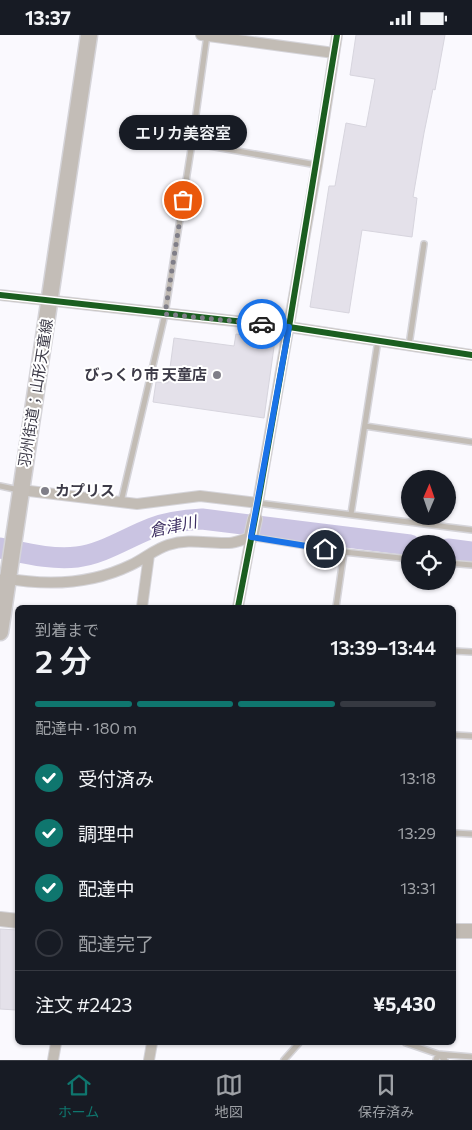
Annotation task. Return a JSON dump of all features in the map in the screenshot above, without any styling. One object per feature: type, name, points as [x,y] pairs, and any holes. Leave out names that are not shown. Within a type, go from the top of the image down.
[{"type":"main road","name":"羽州街道；山形天童線","points":[[0,632],[5,576],[14,542],[20,490],[89,35]]},
{"type":"main road","points":[[251,537],[255,519]]},
{"type":"main road","points":[[0,919],[15,921]]},
{"type":"main road","points":[[456,931],[472,931]]},
{"type":"street","points":[[205,35],[334,53]]},
{"type":"street","points":[[255,519],[317,165],[336,35]]},
{"type":"street","points":[[0,295],[289,327],[472,355]]},
{"type":"street","points":[[20,490],[138,504],[200,496],[258,503]]},
{"type":"street","points":[[5,576],[50,583],[82,581],[112,573],[168,545],[184,541],[230,543],[251,537],[238,605]]},
{"type":"street","points":[[142,605],[149,555]]},
{"type":"street","points":[[53,1060],[56,1045]]},
{"type":"street","points":[[149,1060],[152,1045]]},
{"type":"lane","points":[[120,503],[165,314],[192,143],[205,35]]},
{"type":"lane","points":[[192,143],[317,165]]},
{"type":"lane","points":[[409,345],[424,244]]},
{"type":"lane","points":[[351,514],[378,340]]},
{"type":"lane","points":[[365,427],[472,442]]},
{"type":"lane","points":[[0,487],[20,490]]},
{"type":"lane","points":[[258,503],[472,529]]},
{"type":"lane","points":[[251,537],[344,552],[401,558]]},
{"type":"lane","points":[[336,605],[344,552]]},
{"type":"lane","points":[[456,564],[472,565]]},
{"type":"lane","points":[[456,651],[472,652]]},
{"type":"lane","points":[[456,735],[472,737]]},
{"type":"lane","points":[[456,833],[472,834]]},
{"type":"lane","points":[[284,1060],[297,1045]]},
{"type":"lane","points":[[410,1045],[446,1060]]},
{"type":"lane","points":[[437,1057],[472,1057]]},
{"type":"building","points":[[356,35],[445,35],[435,90],[433,89],[424,133],[413,197],[417,198],[412,237],[362,230],[349,313],[310,307],[329,186],[335,186],[346,123],[366,127],[375,79],[350,75]]},
{"type":"building","points":[[236,334],[275,340],[264,418],[153,402],[156,382],[168,383],[174,338],[234,346]]},
{"type":"building","points":[[0,929],[15,930],[15,1010],[0,1009]]},
{"type":"waterway","name":"倉津川","points":[[0,548],[48,557],[77,557],[106,549],[158,526],[202,519],[401,544]]},
{"type":"waterway","name":"倉津川","points":[[456,550],[472,552]]},
{"type":"cycle path","points":[[238,605],[289,327],[337,35]]},
{"type":"cycle path","points":[[0,295],[289,327],[472,355]]},
{"type":"way so far","points":[[183,200],[165,314],[262,324]]},
{"type":"place","name":"エリカ美容室","points":[[183,200]]},
{"type":"place","name":"びっくり市 天童店","points":[[217,375]]},
{"type":"place","name":"カプリス","points":[[45,491]]},
{"type":"route","points":[[262,324],[289,327],[251,537],[325,549]]}]
